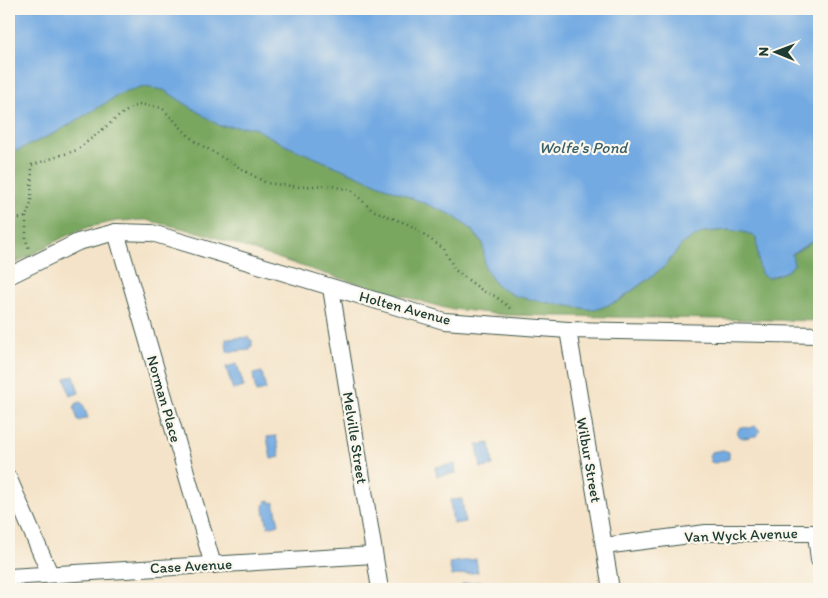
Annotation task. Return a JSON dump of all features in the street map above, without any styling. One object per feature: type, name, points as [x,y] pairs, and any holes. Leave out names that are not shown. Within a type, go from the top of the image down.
[{"type":"street","name":"Holten Avenue","points":[[9,276],[78,242],[116,232],[152,233],[444,321],[568,330],[819,335]]},
{"type":"street","name":"Norman Place","points":[[116,232],[213,565]]},
{"type":"street","name":"Melville Street","points":[[331,288],[380,589]]},
{"type":"street","name":"Wilbur Street","points":[[568,330],[611,589]]},
{"type":"street","points":[[9,479],[50,574]]},
{"type":"street","name":"Van Wyck Avenue","points":[[604,546],[706,533],[818,533]]},
{"type":"street","points":[[818,533],[819,560]]},
{"type":"street","name":"Case Avenue","points":[[9,577],[374,555]]},
{"type":"path","points":[[29,249],[26,240],[26,217],[31,203],[32,164],[77,150],[123,113],[139,104],[162,108],[194,141],[266,183],[300,187],[326,185],[351,190],[372,210],[410,225],[444,249],[455,270],[509,307],[520,326]]},
{"type":"path","points":[[9,220],[26,217]]},
{"type":"green space","points":[[144,87],[164,90],[220,126],[252,127],[287,146],[450,214],[470,228],[483,244],[485,268],[496,285],[515,296],[595,310],[619,301],[664,267],[683,243],[704,232],[728,230],[744,232],[756,237],[759,267],[769,278],[787,271],[794,265],[792,255],[819,239],[819,321],[505,315],[445,308],[322,273],[202,233],[146,220],[117,221],[89,227],[64,237],[9,267],[9,165],[16,151],[57,132],[122,93]]},
{"type":"water","name":"Wolfe's Pond","points":[[9,9],[819,9],[819,239],[792,254],[794,265],[787,271],[769,278],[762,275],[759,267],[756,237],[744,232],[728,230],[704,232],[683,243],[664,267],[618,301],[595,310],[515,296],[496,285],[485,268],[483,243],[470,228],[450,214],[287,146],[252,127],[220,126],[164,90],[144,87],[122,93],[57,132],[16,151],[9,165]]},
{"type":"water","points":[[249,337],[249,340],[252,340],[250,350],[227,352],[226,339]]},
{"type":"water","points":[[237,364],[244,387],[233,390],[226,367]]},
{"type":"water","points":[[262,372],[266,390],[256,392],[253,374]]},
{"type":"water","points":[[74,376],[79,393],[70,396],[65,378]]},
{"type":"water","points":[[80,402],[83,404],[88,418],[78,421],[74,407]]},
{"type":"water","points":[[756,426],[760,431],[756,436],[743,438],[737,433],[740,427],[749,428]]},
{"type":"water","points":[[276,436],[280,457],[271,459],[267,437]]},
{"type":"water","points":[[490,443],[493,466],[481,468],[477,445]]},
{"type":"water","points":[[723,450],[729,452],[729,459],[715,463],[711,462],[709,456],[711,452]]},
{"type":"water","points":[[455,464],[456,473],[437,476],[435,467]]},
{"type":"water","points":[[462,499],[465,522],[453,524],[450,500]]},
{"type":"water","points":[[270,500],[271,503],[274,502],[279,524],[268,527],[263,505],[266,504],[266,501]]},
{"type":"water","points":[[476,559],[478,572],[452,576],[449,563]]},
{"type":"water","points":[[482,581],[483,589],[463,589],[462,584]]}]
